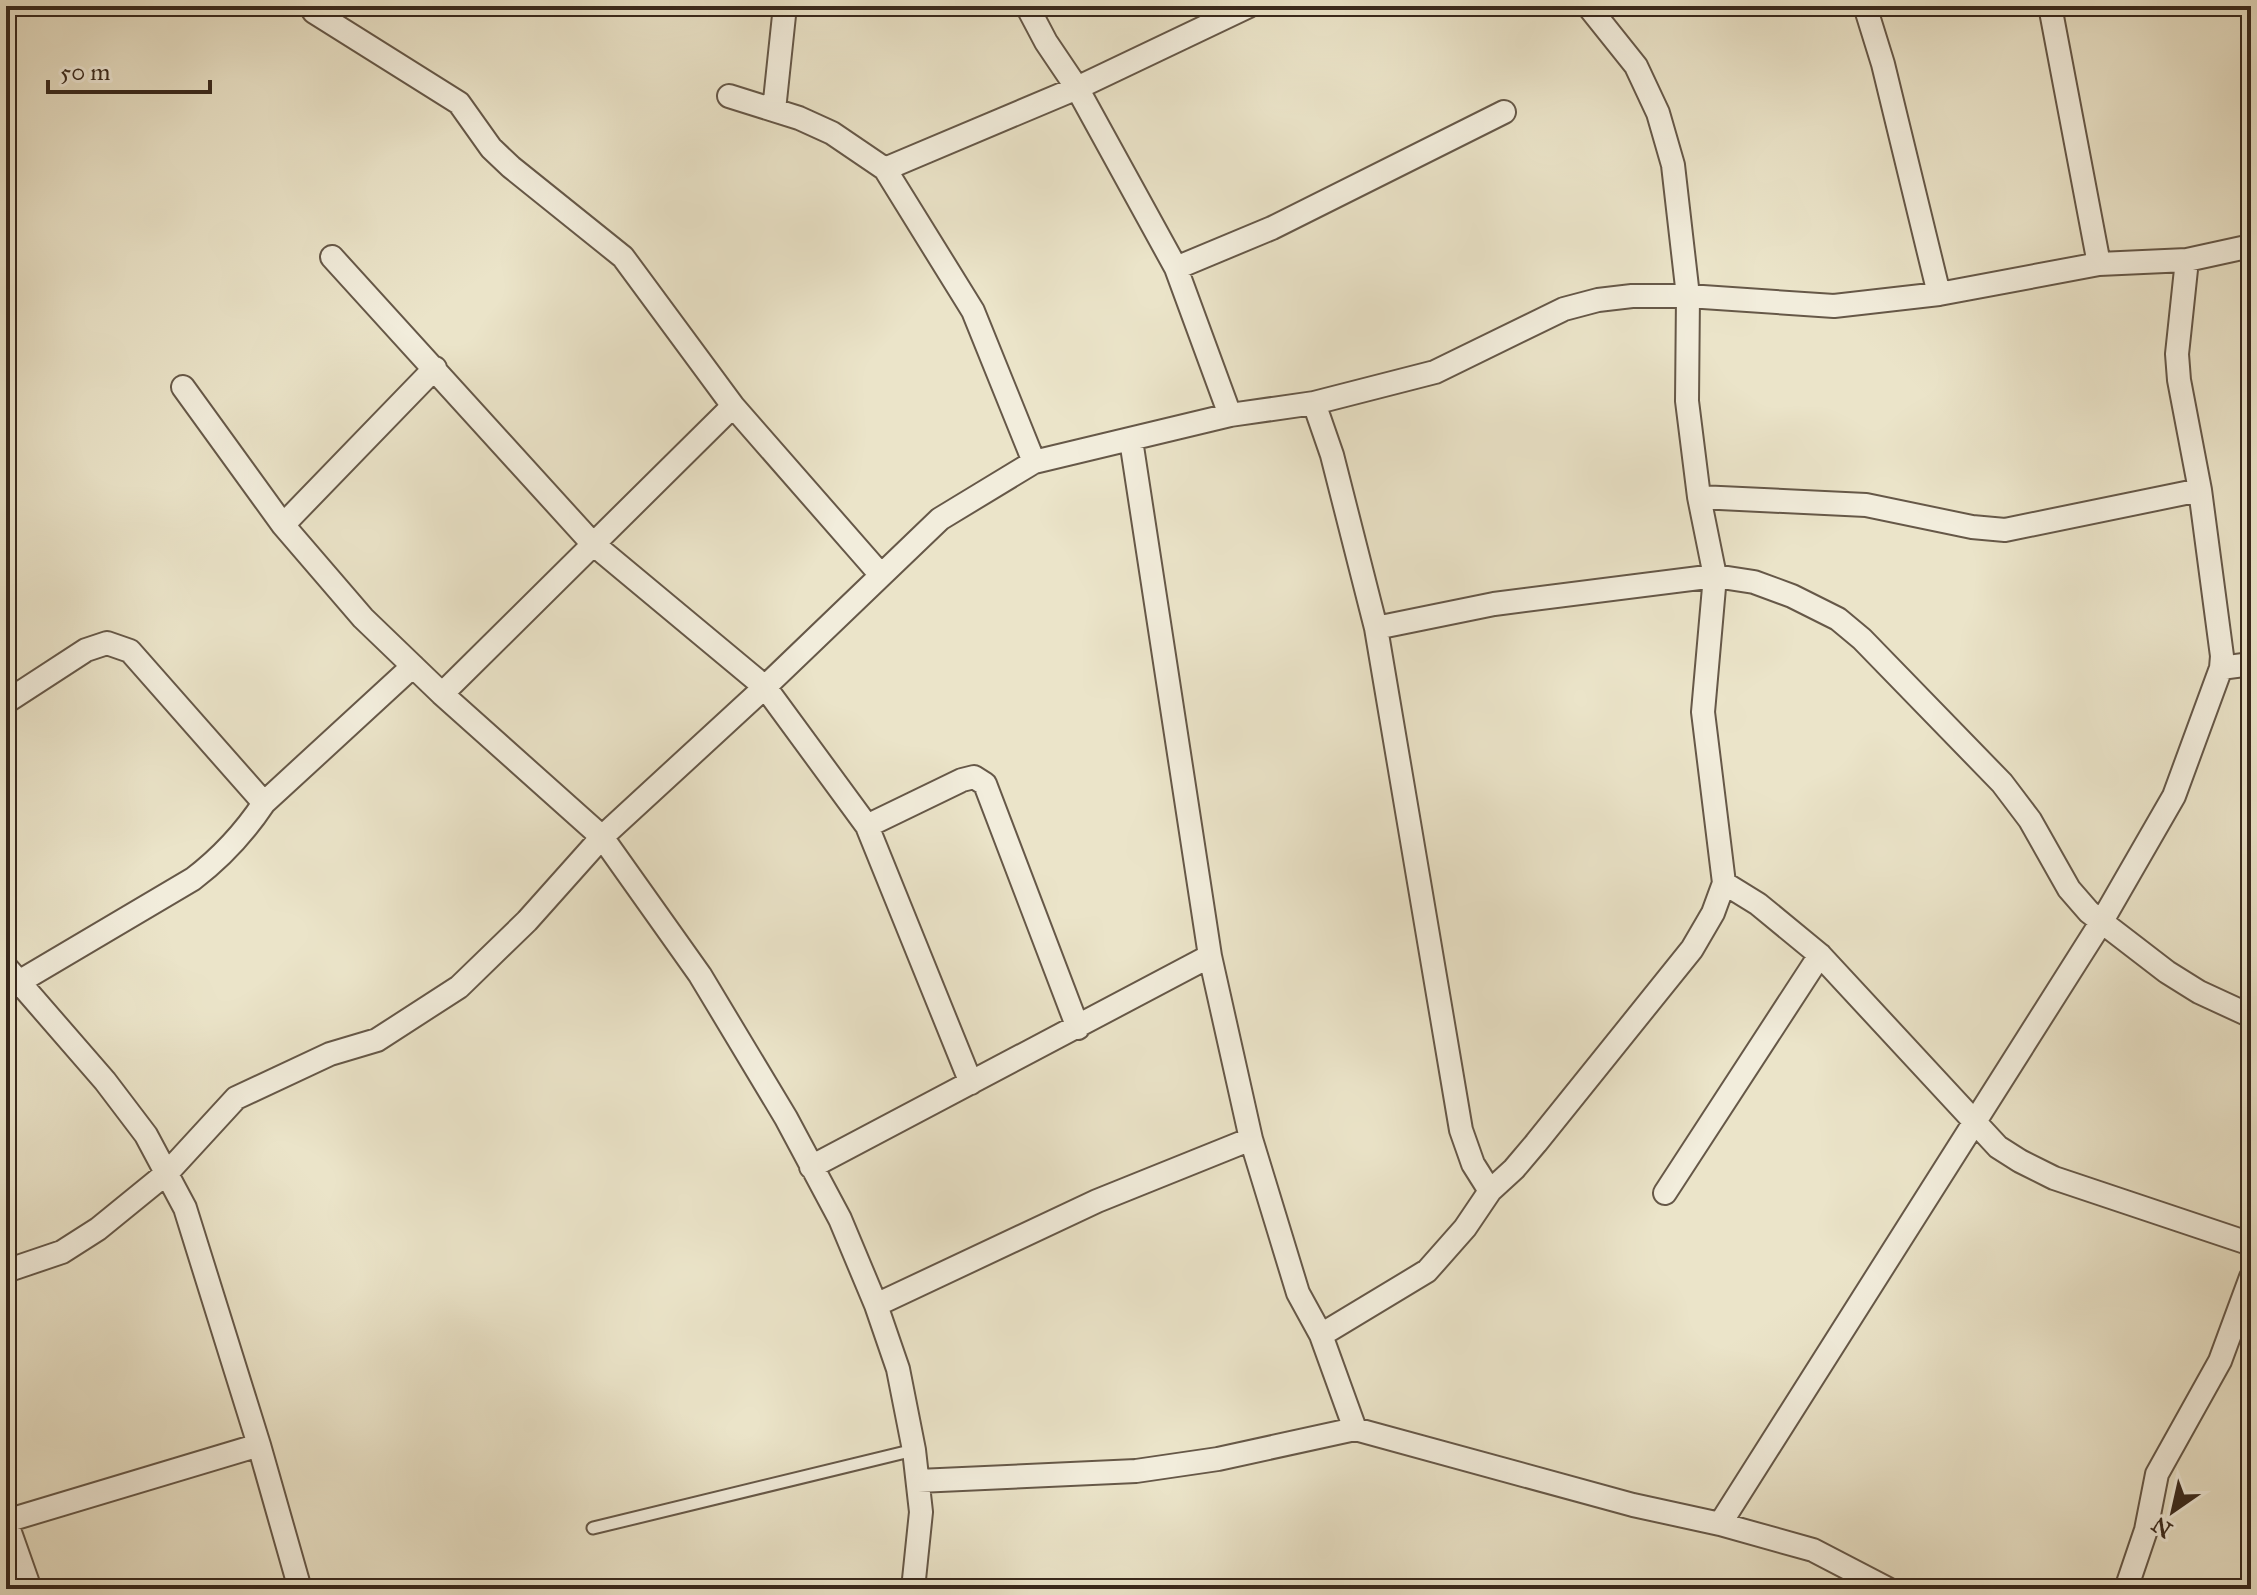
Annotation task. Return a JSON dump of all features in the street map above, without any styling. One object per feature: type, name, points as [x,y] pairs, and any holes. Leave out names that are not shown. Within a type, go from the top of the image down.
[{"type":"street","points":[[310,6],[314,12],[459,103],[491,148],[511,167],[623,257],[733,406],[880,574]]},
{"type":"street","points":[[774,110],[785,6]]},
{"type":"street","points":[[1027,6],[1046,42],[1077,88],[1176,268],[1230,415]]},
{"type":"street","points":[[885,169],[1077,88],[1249,6]]},
{"type":"street","points":[[1321,1335],[1427,1271],[1465,1228],[1490,1191],[1536,1143],[1692,949],[1713,913],[1724,883],[1703,712],[1715,576],[1699,497],[1687,401],[1688,296],[1673,165],[1658,113],[1636,66],[1588,6]]},
{"type":"street","points":[[1865,6],[1883,64],[1939,294]]},
{"type":"street","points":[[2050,6],[2099,264]]},
{"type":"street","points":[[729,96],[832,133],[885,169],[973,311],[1034,462]]},
{"type":"street","points":[[1176,268],[1272,228],[1504,112]]},
{"type":"street","points":[[6,1271],[62,1252],[98,1229],[168,1172],[236,1098],[330,1054],[377,1040],[459,987],[527,921],[602,837],[765,687],[940,519],[1034,462],[1230,415],[1314,403],[1435,372],[1564,309],[1609,298],[1688,296],[1834,306],[1939,294],[2099,264],[2187,260],[2251,246]]},
{"type":"street","points":[[332,257],[592,543],[765,687],[867,826],[971,1083]]},
{"type":"street","points":[[1720,1524],[2102,921],[2174,796],[2221,668],[2222,656],[2200,490],[2179,380],[2177,354],[2187,260]]},
{"type":"street","points":[[283,525],[435,368]]},
{"type":"street","points":[[183,387],[283,525],[363,618],[442,694],[602,837],[700,975],[786,1118],[840,1219],[876,1305],[898,1369],[914,1450],[921,1512],[913,1589]]},
{"type":"street","points":[[1314,403],[1332,455],[1376,628],[1461,1130],[1473,1164],[1490,1191]]},
{"type":"street","points":[[442,694],[733,406]]},
{"type":"street","points":[[1131,440],[1210,956],[1251,1139],[1298,1293],[1321,1335],[1355,1429]]},
{"type":"street","points":[[1699,497],[1866,505],[1972,527],[2005,530],[2200,490]]},
{"type":"street","points":[[1376,628],[1494,604],[1715,576],[1754,582],[1792,596],[1838,619],[1862,639],[2002,783],[2030,820],[2069,889],[2089,912],[2178,979],[2251,1016]]},
{"type":"street","points":[[6,702],[86,650],[107,643],[130,651],[264,803]]},
{"type":"street","points":[[2221,668],[2251,664]]},
{"type":"street","points":[[300,1589],[185,1208],[168,1172],[146,1135],[105,1081],[10,979],[193,879],[219,860],[264,803],[413,666]]},
{"type":"street","points":[[867,826],[962,780],[974,777],[985,784],[1078,1028]]},
{"type":"street","points":[[1724,883],[1758,904],[1820,955],[1998,1147],[2054,1178],[2251,1244]]},
{"type":"street","points":[[1665,1193],[1820,955]]},
{"type":"street","points":[[811,1167],[1210,956]]},
{"type":"street","points":[[876,1305],[1097,1201],[1251,1139]]},
{"type":"street","points":[[2126,1589],[2146,1530],[2157,1474],[2220,1361],[2251,1277]]},
{"type":"street","points":[[918,1481],[1136,1471],[1218,1459],[1355,1429],[1633,1505],[1720,1524],[1813,1550],[1888,1589]]},
{"type":"street","points":[[30,1589],[6,1521],[259,1445]]},
{"type":"lane","points":[[593,1528],[914,1450]]}]
